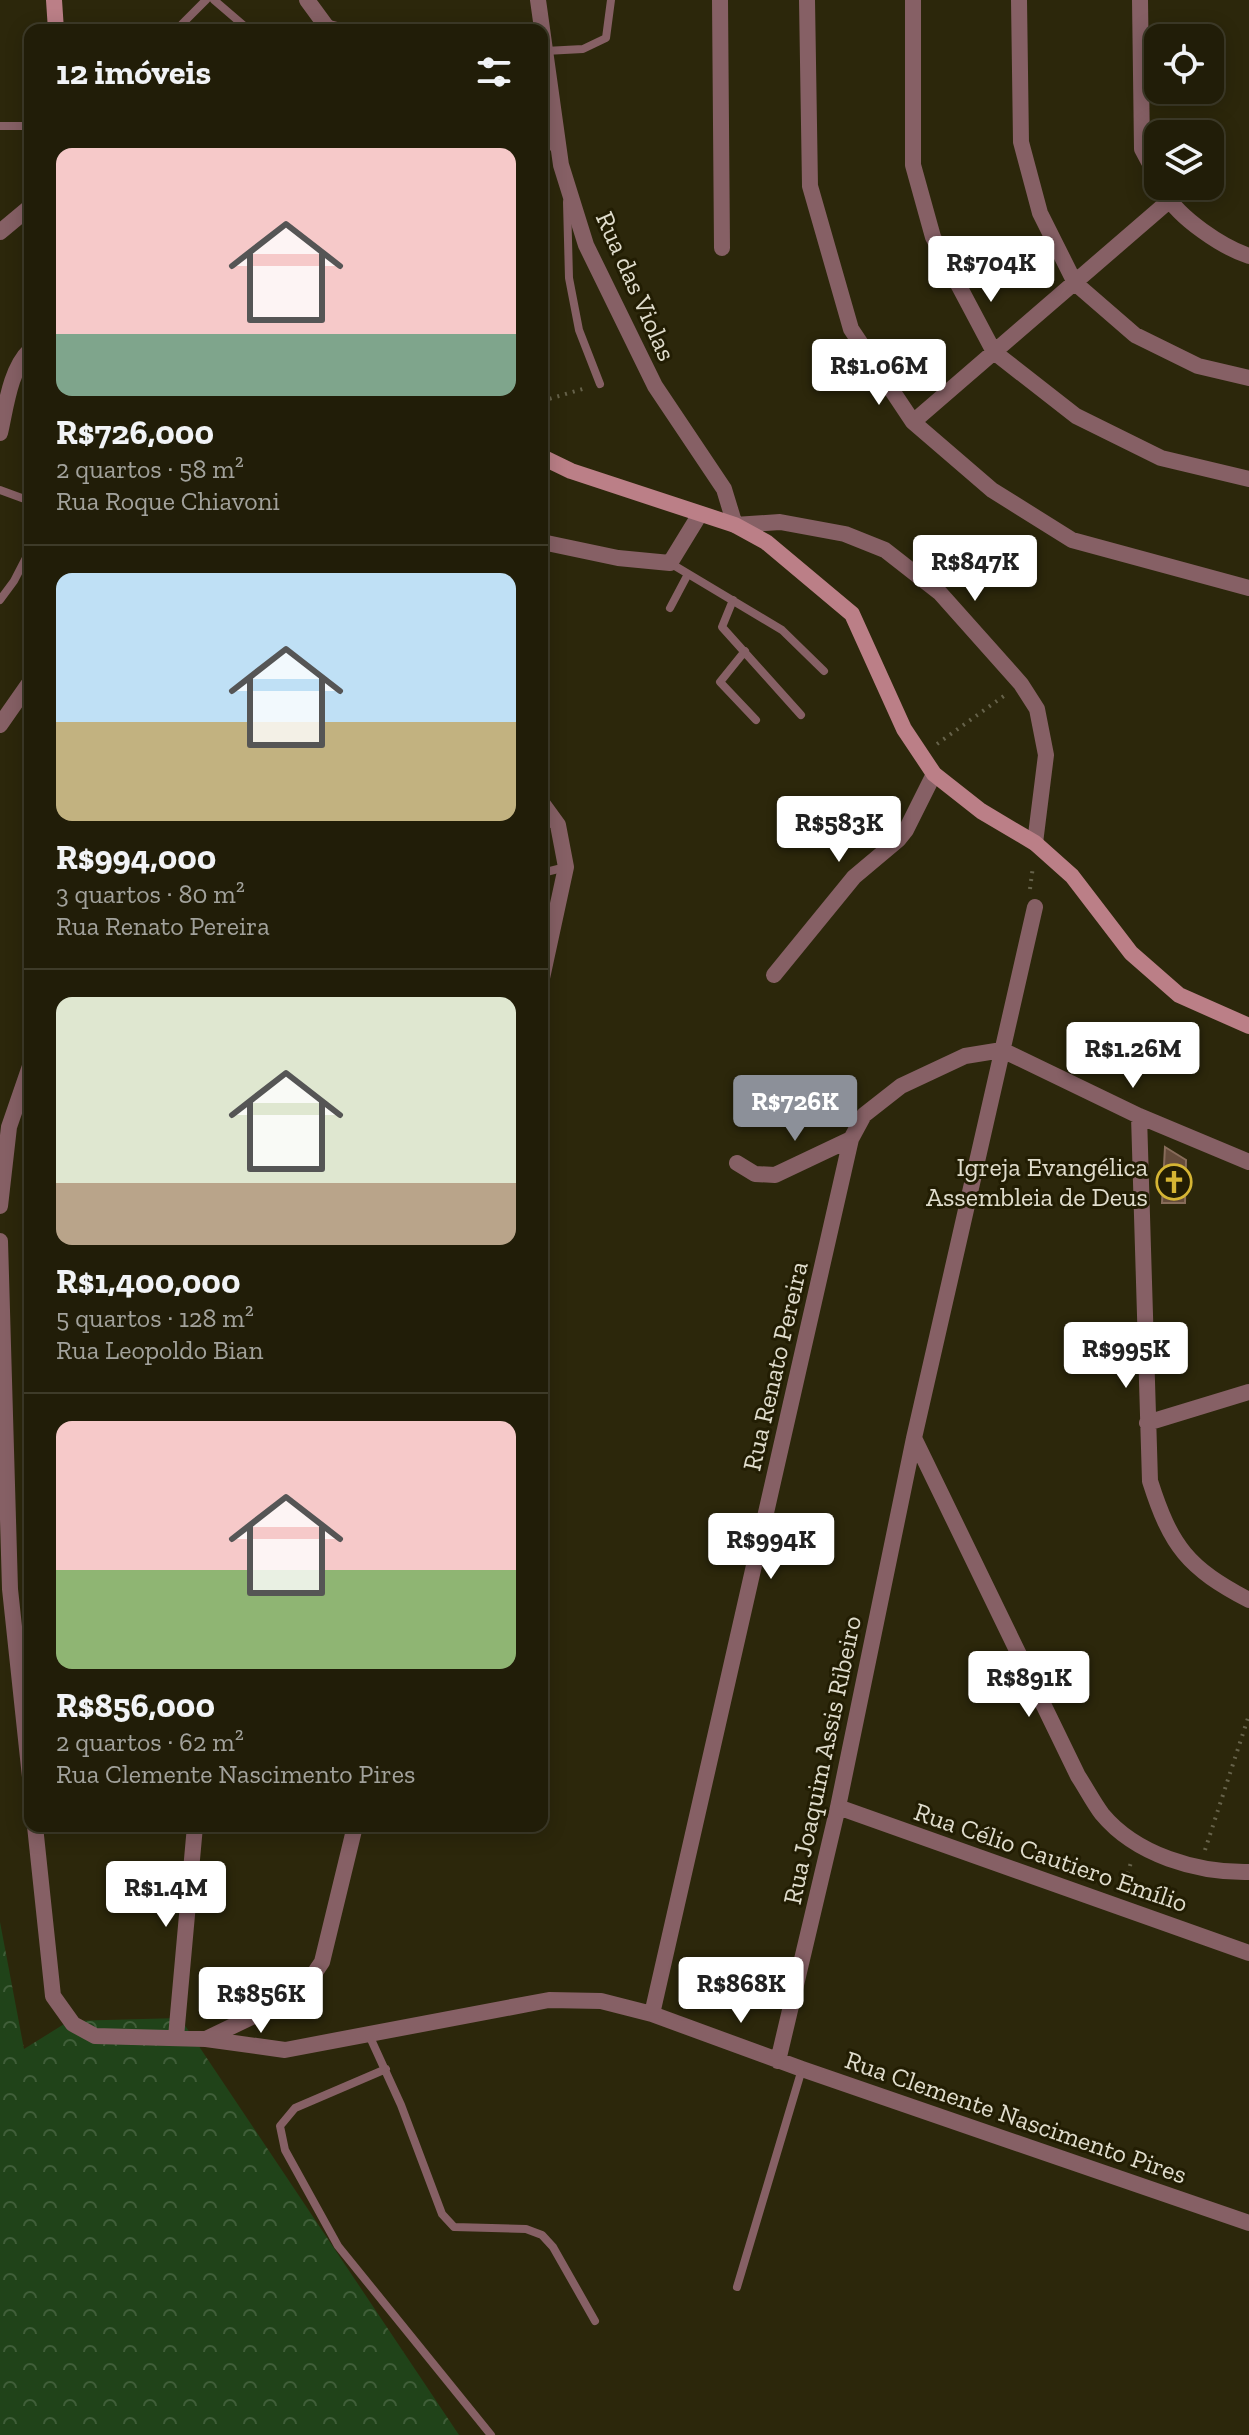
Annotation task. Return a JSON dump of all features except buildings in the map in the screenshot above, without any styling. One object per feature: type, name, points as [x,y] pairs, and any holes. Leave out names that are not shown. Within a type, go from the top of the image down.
[{"type":"street","points":[[54,0],[56,24]]},
{"type":"street","points":[[307,0],[325,24]]},
{"type":"street","name":"Rua das Violas","points":[[538,0],[541,24]]},
{"type":"street","points":[[720,0],[722,248]]},
{"type":"street","points":[[807,0],[810,186],[851,329],[913,422],[992,490],[1072,540],[1249,588]]},
{"type":"street","points":[[913,0],[913,165],[933,237],[994,352],[1076,416],[1161,458],[1249,479]]},
{"type":"street","points":[[1019,0],[1021,142],[1040,213],[1075,283],[1135,335],[1198,366],[1249,378]]},
{"type":"street","points":[[1140,0],[1144,153]]},
{"type":"street","name":"Rua das Violas","points":[[548,109],[550,147],[567,184],[586,245],[655,386],[724,489],[735,525]]},
{"type":"street","points":[[913,422],[1075,283],[1159,200]]},
{"type":"street","points":[[1173,200],[1203,231],[1249,256]]},
{"type":"street","points":[[0,232],[24,212]]},
{"type":"street","points":[[0,433],[8,393],[24,356]]},
{"type":"street","points":[[548,460],[571,471],[735,525],[766,542],[852,614],[904,729],[934,774],[981,811],[1035,843],[1072,876],[1131,953],[1179,995],[1249,1026]]},
{"type":"street","points":[[548,543],[618,558],[670,563],[700,514]]},
{"type":"street","points":[[735,525],[780,522],[845,534],[885,550],[940,593],[1021,684],[1037,709],[1046,755],[1035,843]]},
{"type":"street","points":[[0,725],[24,691]]},
{"type":"street","points":[[774,975],[854,877],[906,830],[934,774]]},
{"type":"street","points":[[548,811],[558,825],[566,867],[548,950]]},
{"type":"street","name":"Rua Joaquim Assis Ribeiro","points":[[778,2061],[838,1807],[914,1438],[1035,907]]},
{"type":"street","points":[[1002,1050],[1139,1116],[1249,1162]]},
{"type":"street","name":"Rua Renato Pereira","points":[[652,2014],[851,1139],[864,1115],[901,1086],[965,1056],[1002,1050]]},
{"type":"street","points":[[0,1206],[9,1127],[24,1083]]},
{"type":"street","points":[[1139,1116],[1150,1481],[1161,1517],[1178,1547],[1198,1569],[1219,1585],[1249,1600]]},
{"type":"street","points":[[737,1163],[755,1174],[775,1175],[851,1139]]},
{"type":"street","points":[[0,1241],[10,1589],[24,1721]]},
{"type":"street","points":[[1147,1423],[1249,1392]]},
{"type":"street","points":[[914,1438],[1078,1776],[1102,1814],[1137,1843],[1162,1856],[1198,1867],[1249,1872]]},
{"type":"street","name":"Rua Célio Cautiero Emílio","points":[[838,1807],[1249,1953]]},
{"type":"street","name":"Rua Clemente Nascimento Pires","points":[[36,1832],[53,1996],[73,2024],[95,2036],[206,2039],[285,2050],[549,2000],[601,2001],[652,2014],[778,2061],[1249,2223]]},
{"type":"street","points":[[176,2037],[194,1832]]},
{"type":"street","points":[[206,2039],[301,1993],[322,1962],[354,1832]]},
{"type":"lane","points":[[182,24],[206,0]]},
{"type":"lane","points":[[214,0],[242,24]]},
{"type":"lane","points":[[548,51],[583,49],[606,38],[611,0]]},
{"type":"lane","points":[[0,126],[24,126]]},
{"type":"lane","points":[[567,184],[569,278],[579,330],[600,384]]},
{"type":"lane","points":[[0,490],[24,499]]},
{"type":"lane","points":[[670,563],[782,630],[824,671]]},
{"type":"lane","points":[[0,600],[24,568]]},
{"type":"lane","points":[[670,608],[688,574]]},
{"type":"lane","points":[[733,600],[722,627],[801,715]]},
{"type":"lane","points":[[745,651],[720,682],[756,720]]},
{"type":"lane","points":[[548,872],[566,867]]},
{"type":"lane","points":[[369,2034],[386,2069],[442,2214],[454,2227],[526,2229],[542,2235],[553,2247],[595,2321]]},
{"type":"lane","points":[[386,2069],[295,2108],[280,2126],[285,2150],[338,2246],[491,2435]]},
{"type":"lane","points":[[737,2287],[802,2069]]},
{"type":"path","points":[[548,399],[600,384]]},
{"type":"path","points":[[922,755],[1021,684]]},
{"type":"path","points":[[1035,843],[1030,888],[1035,907]]},
{"type":"path","points":[[1198,1867],[1249,1715]]},
{"type":"path","points":[[1117,1906],[1137,1843]]},
{"type":"green space","points":[[0,1922],[24,2049],[69,2021],[180,2018],[459,2435],[0,2435]]},
{"type":"place","name":"Igreja Evangélica Assembleia de Deus","points":[[1174,1182]]}]
